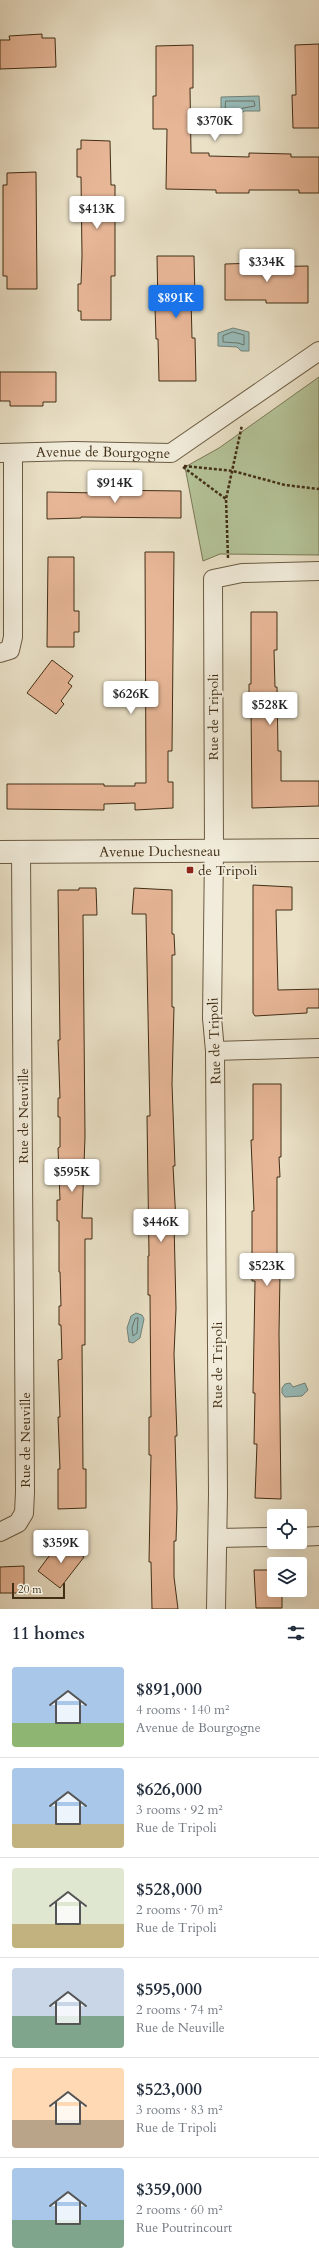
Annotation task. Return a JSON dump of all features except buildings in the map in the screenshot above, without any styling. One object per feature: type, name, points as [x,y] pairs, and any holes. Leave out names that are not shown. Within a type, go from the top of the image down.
[{"type":"street","name":"Avenue de Bourgogne","points":[[7,453],[74,451],[171,453],[319,352]]},
{"type":"street","points":[[0,653],[10,650],[13,638],[7,453]]},
{"type":"street","name":"Rue de Tripoli","points":[[216,1609],[218,1538],[215,1051],[212,1018],[214,851],[213,579],[228,575],[319,572]]},
{"type":"street","name":"Avenue Duchesneau","points":[[11,852],[319,850]]},
{"type":"street","name":"Rue de Neuville","points":[[0,1532],[18,1523],[24,1513],[25,1492],[11,852]]},
{"type":"street","points":[[215,1051],[319,1048]]},
{"type":"street","points":[[307,1537],[319,1536]]},
{"type":"street","points":[[218,1538],[267,1537]]},
{"type":"path","points":[[228,575],[226,499],[247,401]]},
{"type":"path","points":[[226,499],[182,466],[233,471],[285,485],[319,490]]},
{"type":"green space","points":[[319,377],[319,555],[220,554],[203,561],[185,467],[219,448]]},
{"type":"water","points":[[259,96],[260,111],[244,111],[236,119],[221,120],[221,97]]},
{"type":"water","points":[[233,328],[249,332],[249,351],[241,351],[237,347],[218,346],[218,333]]},
{"type":"water","points":[[136,1313],[142,1315],[144,1319],[140,1338],[133,1343],[129,1342],[127,1328],[131,1316]]},
{"type":"water","points":[[290,1383],[293,1387],[305,1383],[308,1390],[302,1396],[285,1397],[282,1393],[282,1388],[285,1384]]},
{"type":"place","name":"de Tripoli","points":[[190,870]]}]
